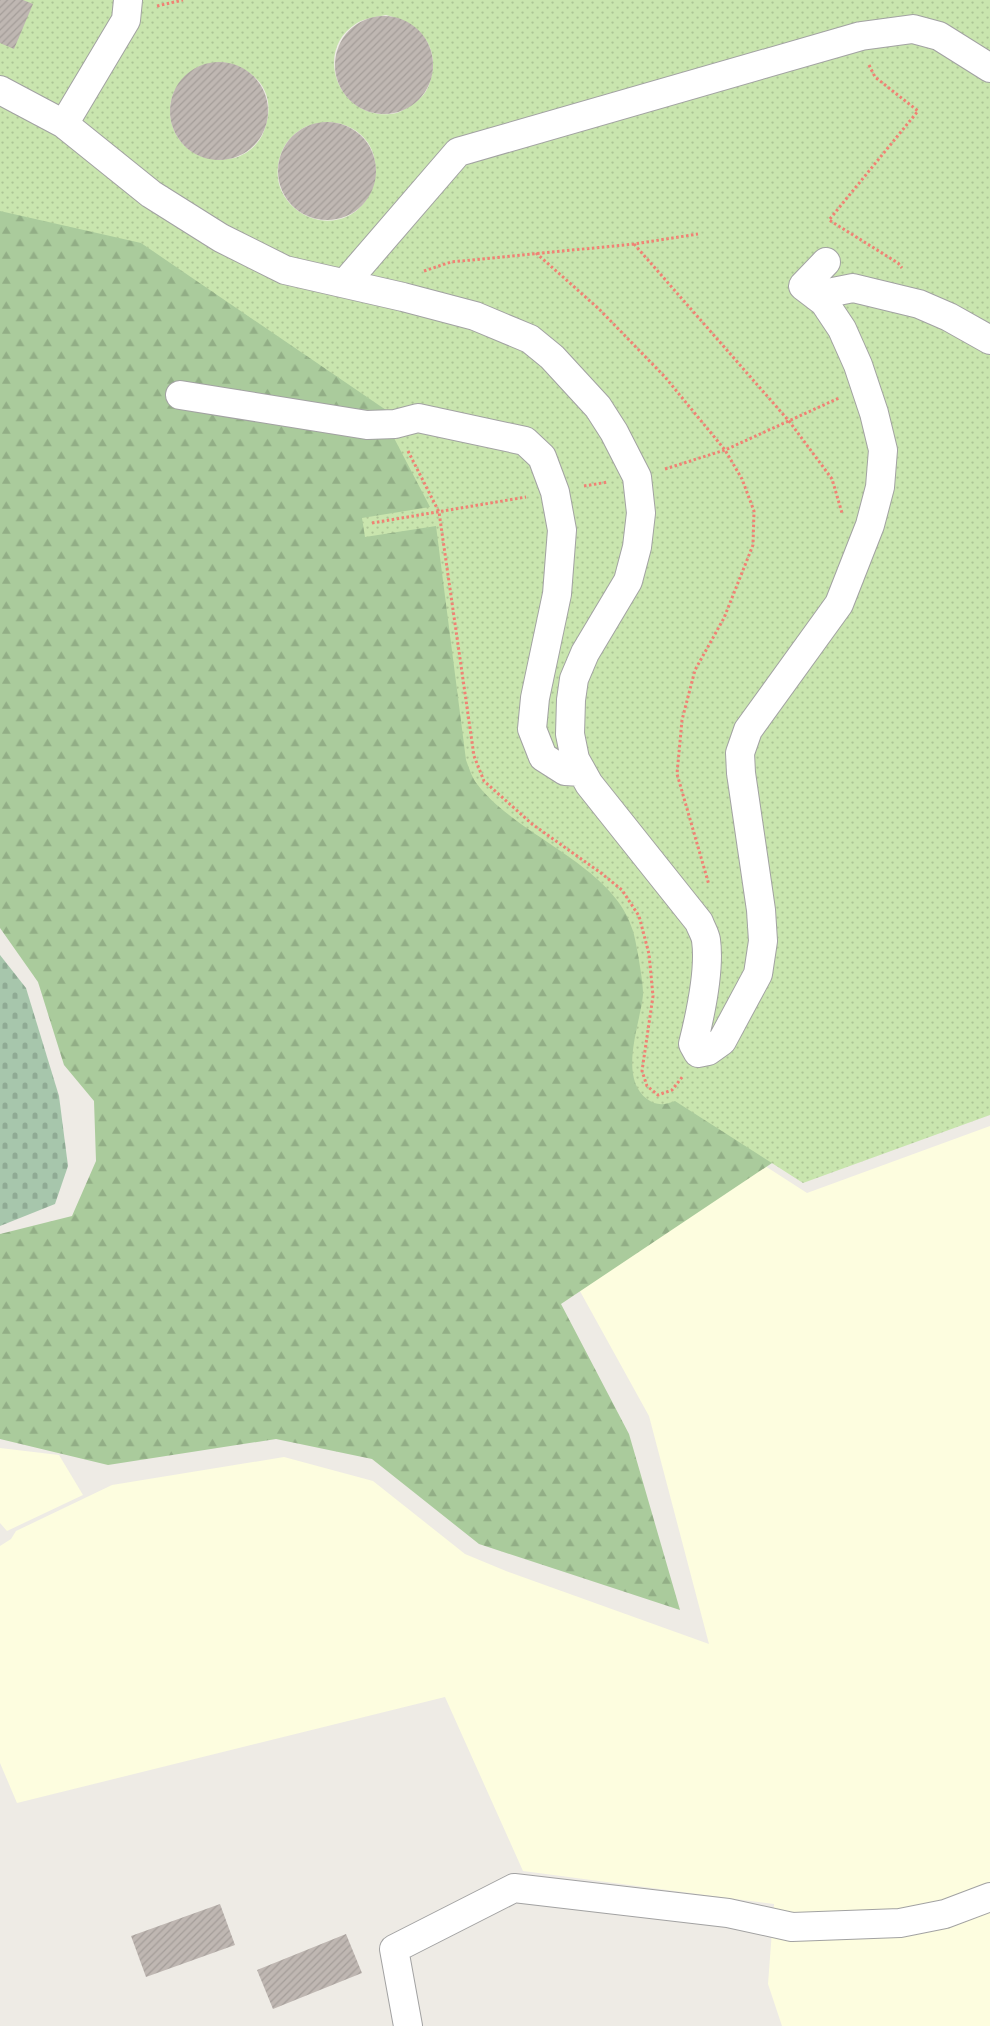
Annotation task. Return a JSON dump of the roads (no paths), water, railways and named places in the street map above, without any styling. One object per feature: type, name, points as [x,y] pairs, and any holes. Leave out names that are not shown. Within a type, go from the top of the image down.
[{"type":"street","points":[[64,124],[126,20],[128,0]]},
{"type":"street","points":[[345,283],[458,152],[861,36],[912,29],[939,36],[990,68]]},
{"type":"street","points":[[0,90],[64,124],[151,194],[220,238],[285,270],[403,296],[475,316],[530,339],[552,357],[598,407],[614,432],[637,477],[641,513],[637,547],[628,581],[585,653],[574,679],[570,700],[570,734],[575,759],[589,784],[699,922],[705,938],[707,956],[700,1010],[693,1044],[698,1053],[708,1051],[722,1041],[758,974],[763,941],[761,910],[741,773],[740,754],[748,730],[839,604],[870,525],[880,487],[883,450],[874,412],[865,386],[842,329],[824,302],[803,286],[826,262]]},
{"type":"street","points":[[824,302],[833,292],[853,288],[920,304],[949,317],[990,340]]},
{"type":"street","points":[[180,395],[366,425],[395,424],[418,418],[525,441],[542,457],[555,492],[562,530],[557,594],[535,698],[532,729],[543,757],[565,771],[582,772]]},
{"type":"street","points":[[408,2026],[394,1949],[514,1888],[728,1913],[792,1927],[900,1923],[945,1914],[990,1897]]}]
